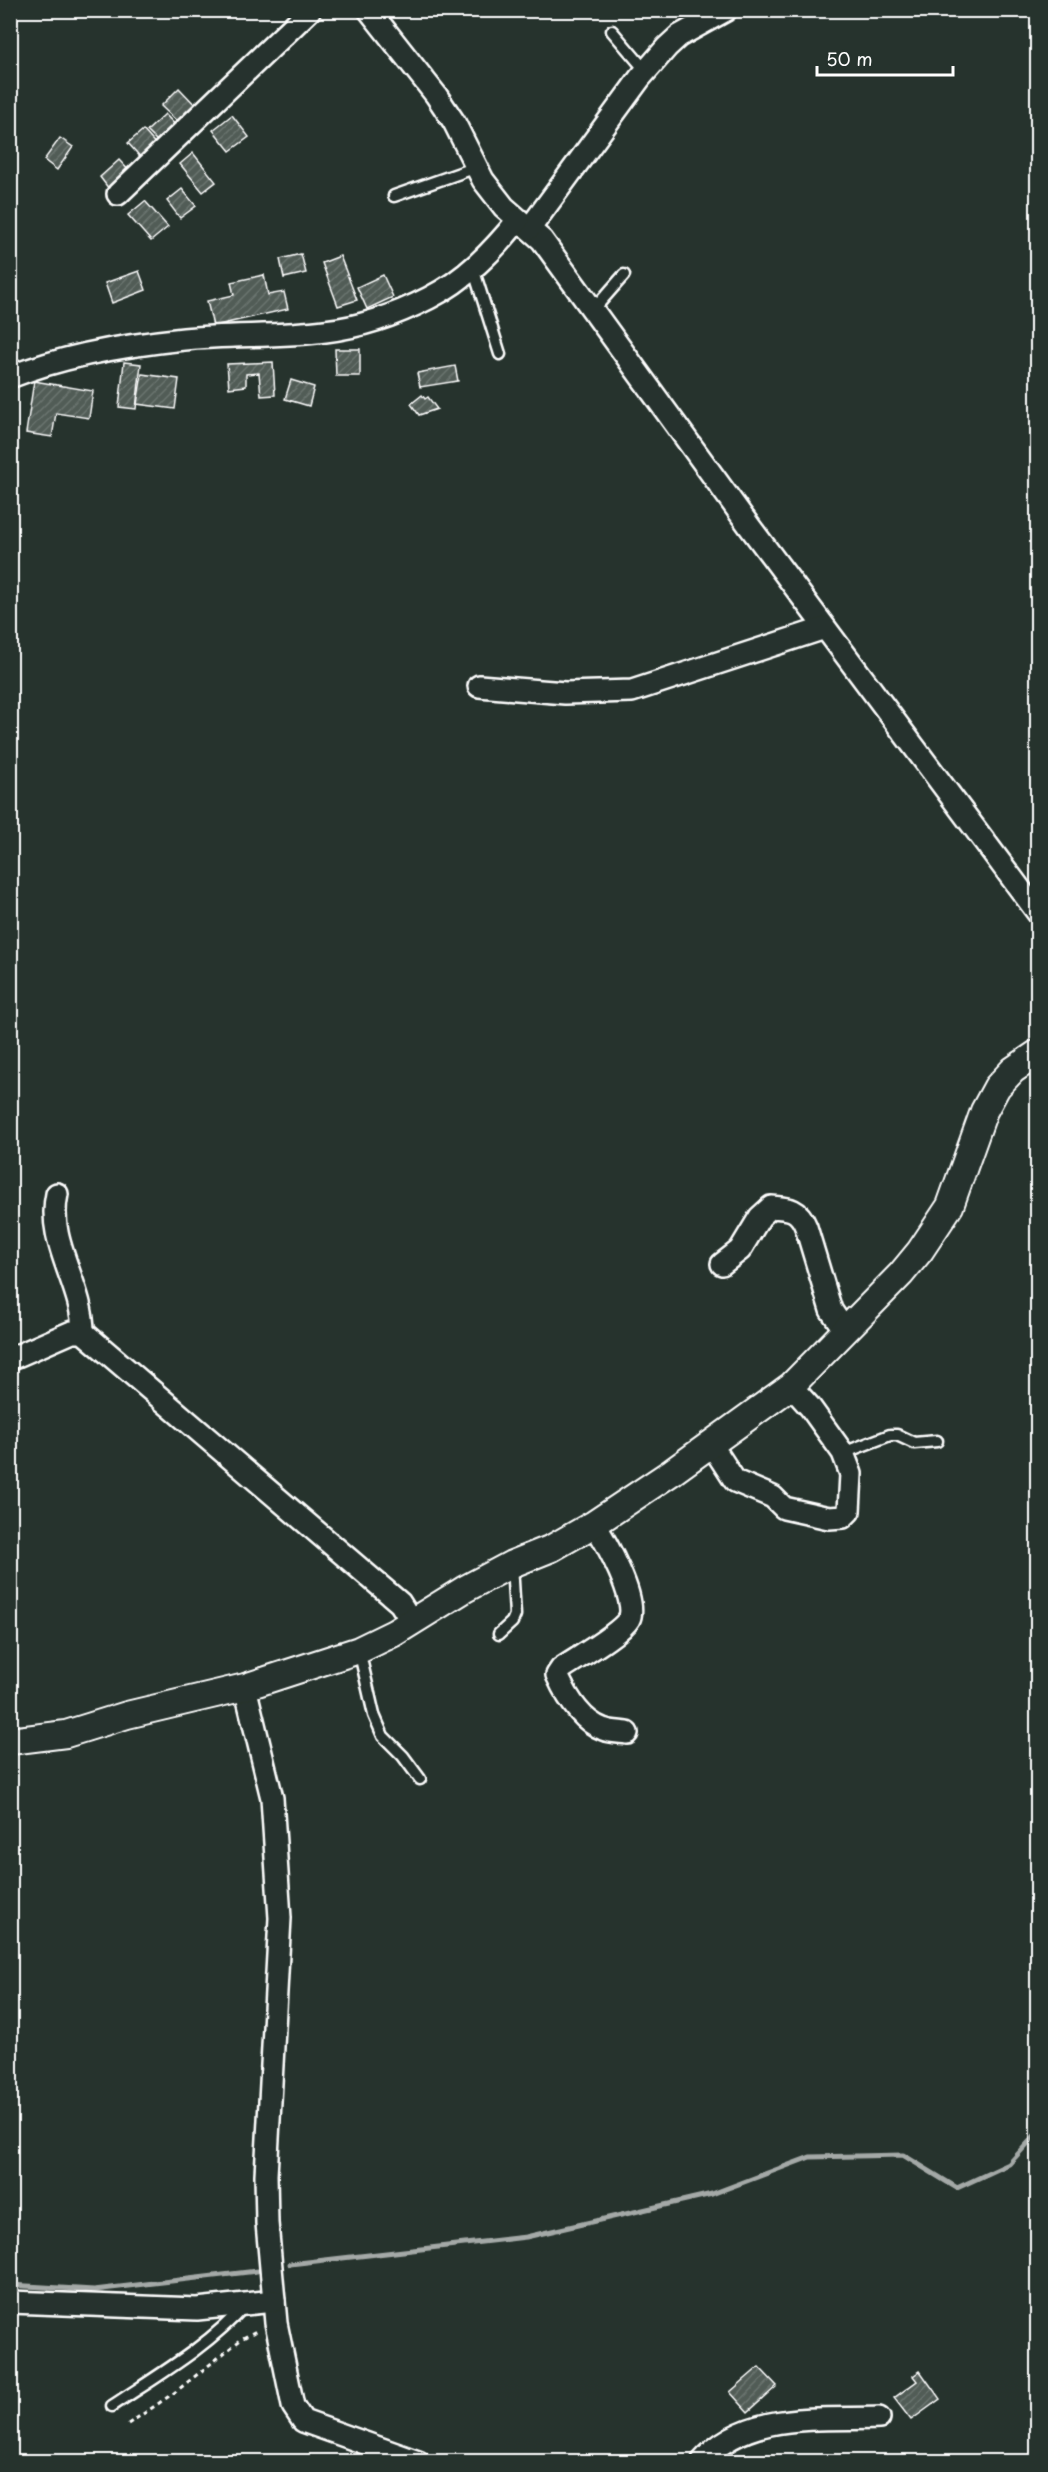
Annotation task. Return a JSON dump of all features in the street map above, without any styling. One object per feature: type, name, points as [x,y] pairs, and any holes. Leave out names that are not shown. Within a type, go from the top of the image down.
[{"type":"street","points":[[118,194],[310,10]]},
{"type":"street","points":[[369,10],[436,95],[454,122],[483,180],[504,207],[542,240],[825,628],[1038,913]]},
{"type":"street","points":[[10,377],[76,357],[121,348],[184,339],[326,331],[370,322],[430,298],[473,268],[501,241],[524,224],[667,47],[680,36],[726,10]]},
{"type":"street","points":[[479,686],[565,693],[632,691],[825,628]]},
{"type":"street","points":[[10,1741],[66,1734],[127,1715],[245,1687],[359,1650],[412,1623],[465,1589],[512,1564],[552,1548],[594,1524],[791,1386],[901,1274],[931,1236],[957,1191],[990,1098],[1004,1078],[1038,1053]]},
{"type":"street","points":[[57,1194],[53,1210],[62,1256],[83,1314],[82,1332]]},
{"type":"street","points":[[722,1264],[740,1250],[760,1217],[771,1207],[793,1208],[802,1216],[831,1310],[846,1332]]},
{"type":"street","points":[[10,1359],[31,1352],[72,1332],[82,1332],[400,1603],[412,1623]]},
{"type":"street","points":[[711,1444],[735,1481],[773,1497],[784,1508],[829,1518],[843,1517],[849,1510],[851,1474],[843,1453],[810,1407],[791,1386]]},
{"type":"street","points":[[594,1524],[605,1540],[628,1594],[631,1612],[628,1620],[616,1632],[561,1669],[557,1675],[585,1718],[604,1730],[627,1733]]},
{"type":"street","points":[[245,1687],[272,1797],[280,1918],[266,2175],[267,2223],[276,2323],[293,2406],[303,2421],[418,2462]]},
{"type":"street","points":[[10,2302],[197,2309],[274,2301]]},
{"type":"street","points":[[702,2462],[711,2452],[740,2432],[775,2422],[879,2418]]},
{"type":"lane","points":[[612,32],[646,71]]},
{"type":"lane","points":[[394,196],[477,167]]},
{"type":"lane","points":[[473,268],[500,354]]},
{"type":"lane","points":[[594,309],[624,275]]},
{"type":"lane","points":[[843,1453],[890,1435],[897,1435],[914,1443],[937,1441]]},
{"type":"lane","points":[[499,1634],[512,1622],[515,1615],[512,1564]]},
{"type":"lane","points":[[359,1650],[374,1715],[383,1736],[403,1756],[420,1779]]},
{"type":"lane","points":[[112,2406],[230,2322],[245,2305]]},
{"type":"path","points":[[128,2424],[174,2393],[243,2338],[276,2323]]},
{"type":"building","points":[[179,88],[199,109],[182,126],[161,106]]},
{"type":"building","points":[[165,114],[179,129],[161,145],[147,131]]},
{"type":"building","points":[[232,115],[249,137],[230,151],[213,130]]},
{"type":"building","points":[[143,130],[159,148],[144,161],[128,143]]},
{"type":"building","points":[[60,138],[73,147],[57,170],[44,160]]},
{"type":"building","points":[[193,153],[216,182],[203,192],[180,164]]},
{"type":"building","points":[[119,160],[134,176],[112,193],[100,177]]},
{"type":"building","points":[[182,189],[196,206],[180,218],[167,201]]},
{"type":"building","points":[[145,201],[168,227],[151,241],[128,215]]},
{"type":"building","points":[[301,254],[306,273],[284,278],[280,259]]},
{"type":"building","points":[[340,256],[357,300],[338,306],[322,263]]},
{"type":"building","points":[[139,271],[146,290],[112,303],[105,283]]},
{"type":"building","points":[[264,275],[268,295],[284,292],[288,309],[213,326],[207,301],[234,295],[231,282]]},
{"type":"building","points":[[383,275],[393,297],[367,309],[357,287]]},
{"type":"building","points":[[335,349],[360,349],[360,376],[336,376]]},
{"type":"building","points":[[124,362],[141,364],[136,409],[119,407]]},
{"type":"building","points":[[273,362],[275,395],[261,396],[259,373],[246,374],[246,386],[229,388],[227,364]]},
{"type":"building","points":[[455,366],[458,381],[420,387],[417,373]]},
{"type":"building","points":[[142,374],[179,379],[175,409],[137,404]]},
{"type":"building","points":[[291,380],[314,387],[309,406],[285,399]]},
{"type":"building","points":[[34,381],[93,391],[89,418],[56,413],[52,437],[26,433]]},
{"type":"building","points":[[422,395],[425,399],[428,397],[437,409],[419,415],[411,404]]},
{"type":"building","points":[[759,2367],[777,2386],[748,2412],[730,2392]]},
{"type":"building","points":[[920,2371],[940,2399],[911,2420],[894,2398],[917,2381],[913,2376]]},
{"type":"waterway","points":[[290,2264],[526,2237],[712,2194],[810,2157],[903,2155],[957,2188],[1009,2164],[1038,2132]]},
{"type":"waterway","points":[[10,2285],[94,2290],[257,2271]]}]
